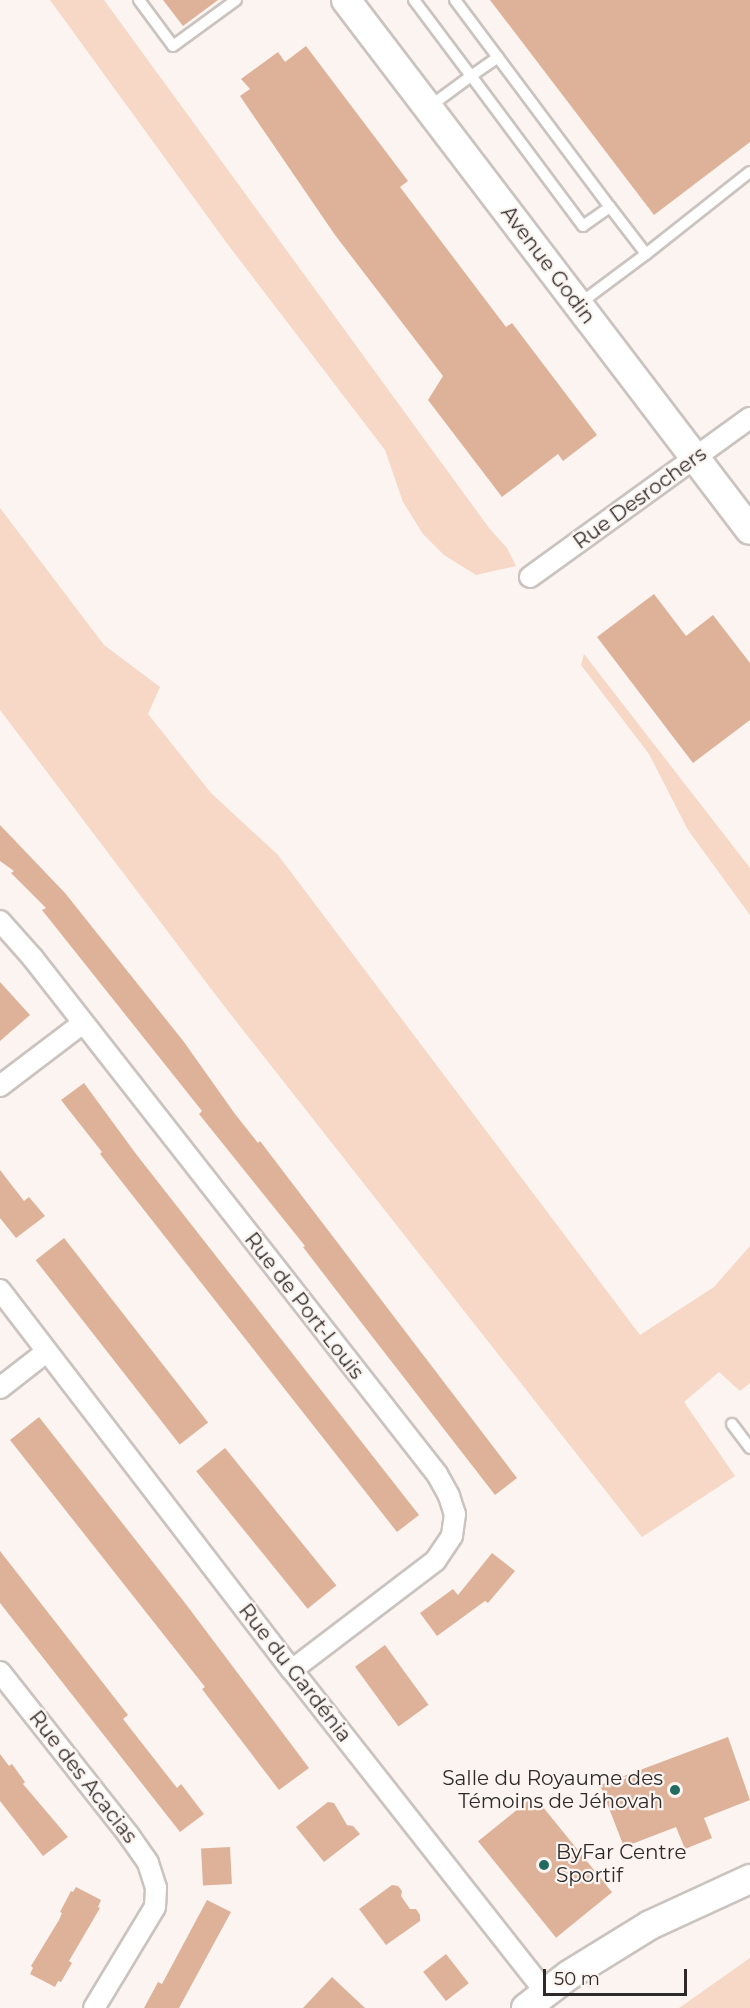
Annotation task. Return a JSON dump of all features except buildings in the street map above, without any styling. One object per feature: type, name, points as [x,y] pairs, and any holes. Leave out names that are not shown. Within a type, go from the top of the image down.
[{"type":"street","name":"Avenue Godin","points":[[346,0],[750,530]]},
{"type":"street","name":"Rue Desrochers","points":[[530,577],[750,418]]},
{"type":"street","name":"Rue de Port-Louis","points":[[0,921],[32,957],[437,1474],[449,1496],[455,1514],[452,1536],[435,1561],[292,1670]]},
{"type":"street","points":[[0,1086],[83,1023]]},
{"type":"street","name":"Rue du Gardénia","points":[[0,1290],[292,1670],[536,2001]]},
{"type":"street","points":[[0,1388],[46,1352]]},
{"type":"street","name":"Rue des Acacias","points":[[0,1672],[128,1834],[148,1863],[156,1888],[155,1907],[94,2008]]},
{"type":"street","points":[[536,2001],[569,1975],[650,1925],[750,1879]]},
{"type":"lane","points":[[139,0],[173,46],[237,0]]},
{"type":"lane","points":[[414,0],[583,226],[610,207]]},
{"type":"lane","points":[[455,0],[646,254]]},
{"type":"lane","points":[[428,108],[498,57]]},
{"type":"lane","points":[[578,304],[750,172]]},
{"type":"lane","points":[[732,1425],[750,1448]]},
{"type":"shaded area","points":[[50,0],[104,0],[489,528],[507,548],[516,566],[476,575],[444,555],[423,534],[403,502],[385,450],[226,242]]},
{"type":"shaded area","points":[[0,508],[104,645],[160,687],[148,714],[211,793],[278,855],[640,1335],[714,1287],[750,1246],[750,1383],[740,1391],[719,1372],[684,1402],[735,1476],[642,1537],[221,1002],[0,710]]},
{"type":"shaded area","points":[[584,654],[750,868],[750,915],[688,830],[649,754],[581,665]]},
{"type":"shaded area","points":[[750,1958],[750,2008],[679,2008]]},
{"type":"place","name":"Salle du Royaume des Témoins de Jéhovah","points":[[675,1790]]},
{"type":"place","name":"ByFar Centre Sportif","points":[[544,1865]]}]
